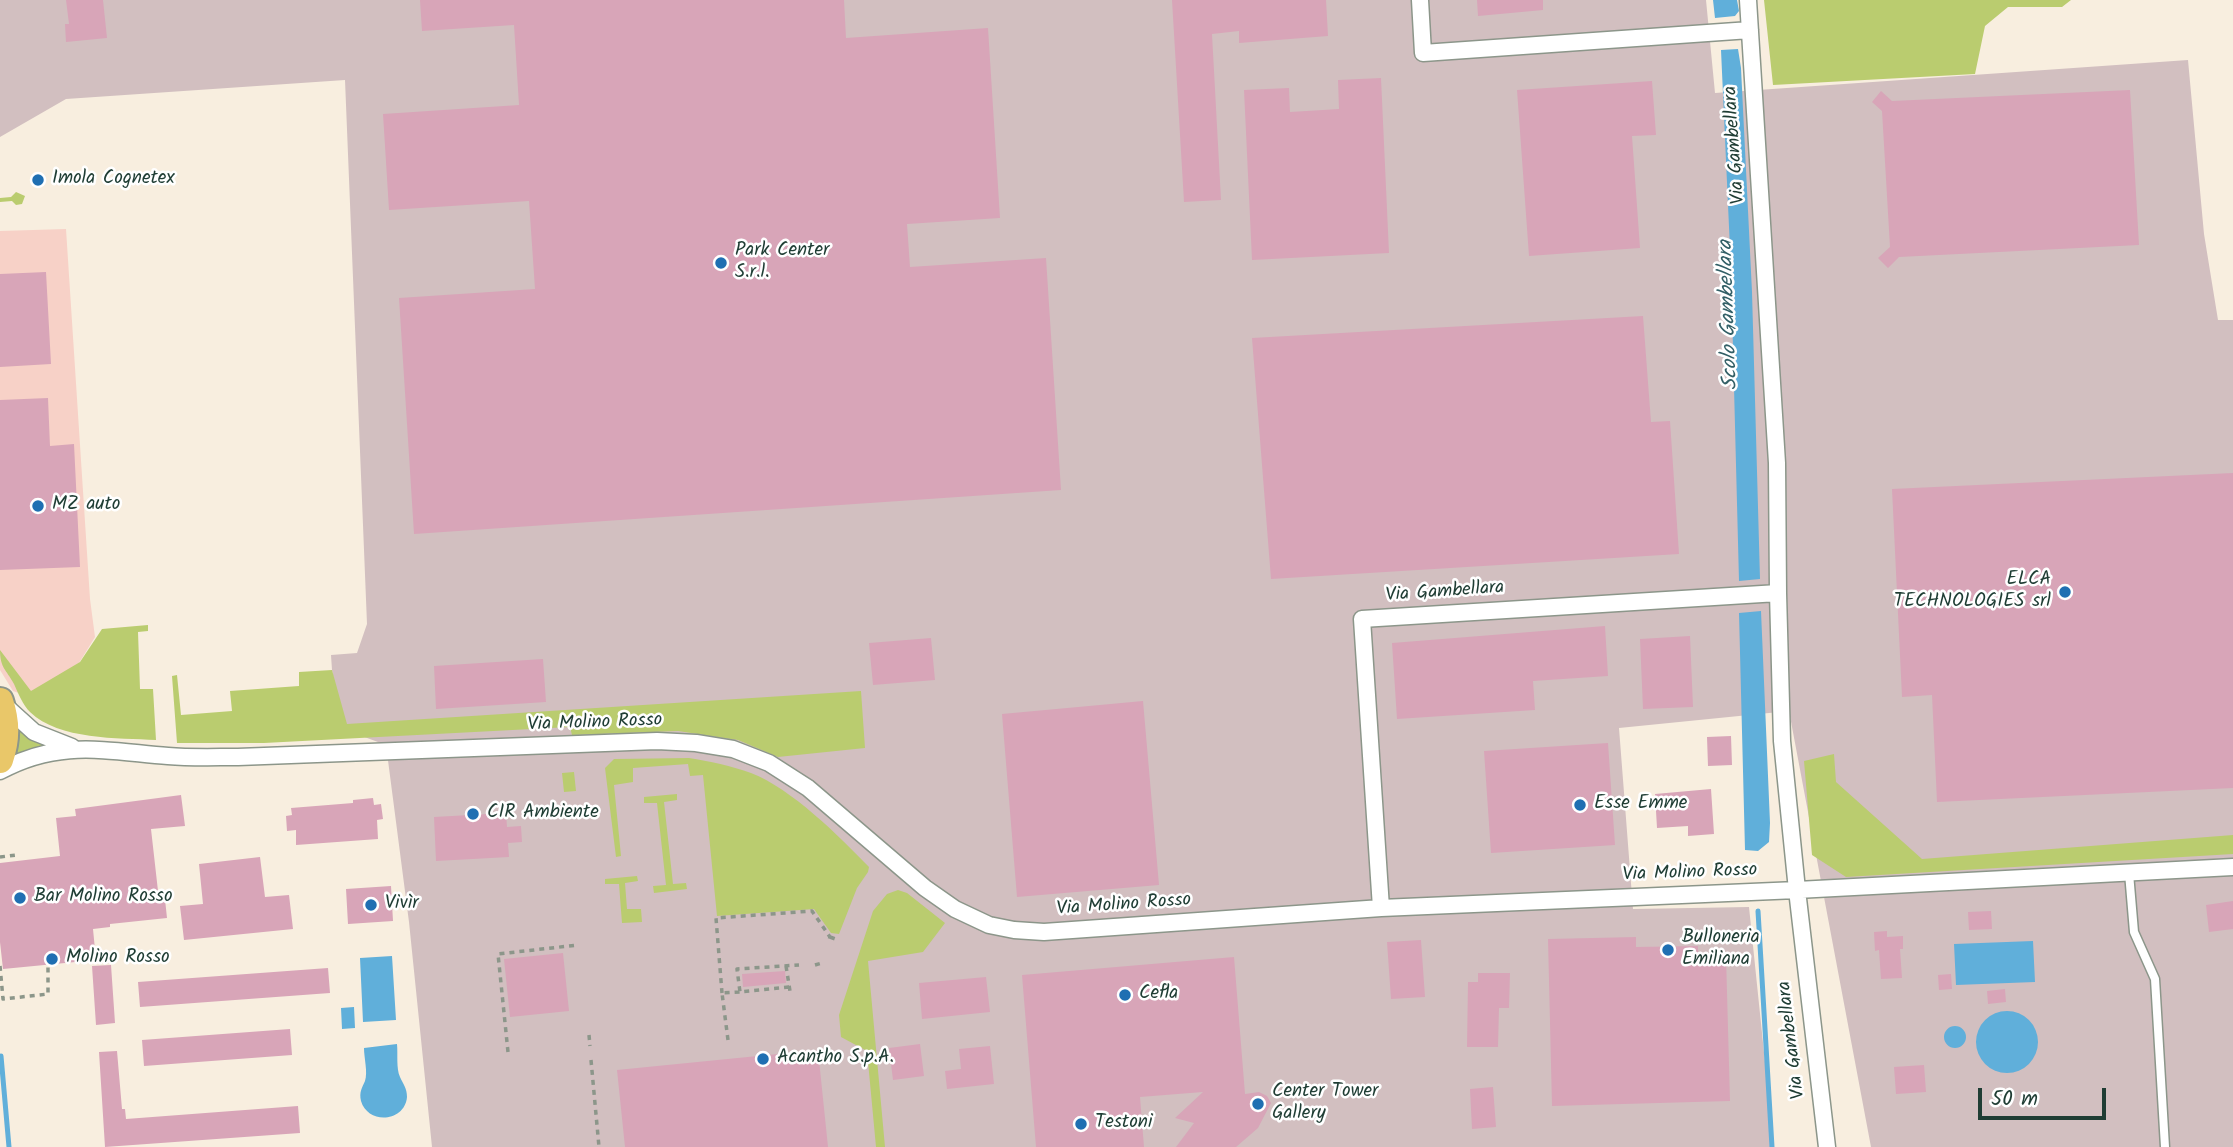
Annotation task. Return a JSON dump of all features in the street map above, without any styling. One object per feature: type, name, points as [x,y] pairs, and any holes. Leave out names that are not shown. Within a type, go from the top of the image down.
[{"type":"main road","points":[[0,701],[6,730],[0,760]]},
{"type":"street","points":[[1420,0],[1423,53],[1750,30]]},
{"type":"street","name":"Via Gambellara","points":[[1748,0],[1777,463],[1777,593],[1782,741],[1827,1147]]},
{"type":"street","name":"Via Gambellara","points":[[1381,908],[1362,619],[1777,593]]},
{"type":"street","name":"Via Molino Rosso","points":[[0,701],[34,732],[74,748],[170,756],[238,757],[657,741],[733,749],[769,764],[807,788],[925,888],[955,909],[989,925],[1014,930],[1070,931],[1381,908],[2233,867]]},
{"type":"street","name":"Via Molino Rosso","points":[[0,771],[29,758],[74,748]]},
{"type":"lane","points":[[2129,873],[2134,932],[2155,979],[2165,1147]]},
{"type":"path","points":[[0,857],[16,855]]},
{"type":"path","points":[[728,1040],[716,918],[812,911],[829,938],[838,940]]},
{"type":"path","points":[[508,1052],[498,954],[578,945]]},
{"type":"path","points":[[816,965],[822,963]]},
{"type":"path","points":[[0,966],[3,999],[48,994],[48,965]]},
{"type":"path","points":[[740,992],[737,969],[799,965]]},
{"type":"path","points":[[722,993],[790,989],[786,966]]},
{"type":"path","points":[[589,1035],[590,1046]]},
{"type":"path","points":[[591,1060],[599,1147]]},
{"type":"shaded area","points":[[0,0],[1706,0],[1715,93],[2188,60],[2204,234],[2218,320],[2233,320],[2233,1147],[1871,1147],[1789,711],[1619,728],[1633,909],[1749,907],[1769,1101],[1770,1147],[432,1147],[409,922],[386,745],[343,729],[332,670],[331,655],[357,653],[367,624],[345,80],[66,99],[0,137]]},
{"type":"shaded area","points":[[66,229],[90,599],[95,637],[79,663],[27,696],[13,691],[0,670],[0,231]]},
{"type":"green space","points":[[1764,0],[2071,0],[2062,7],[2008,7],[1985,26],[1975,74],[1773,85]]},
{"type":"green space","points":[[16,192],[25,196],[22,204],[0,202],[0,198],[11,197]]},
{"type":"green space","points":[[148,625],[148,631],[138,632],[140,689],[153,689],[156,740],[90,736],[57,728],[42,721],[25,706],[1,661],[0,650],[31,691],[80,662],[102,629]]},
{"type":"green space","points":[[332,670],[347,724],[861,691],[865,748],[778,757],[738,740],[678,731],[572,735],[570,727],[264,743],[177,743],[172,676],[177,675],[181,715],[232,711],[230,691],[299,686],[299,672]]},
{"type":"green space","points":[[15,728],[44,746],[12,755]]},
{"type":"green space","points":[[1834,754],[1836,782],[1922,859],[2233,835],[2233,854],[1846,877],[1812,855],[1804,761]]},
{"type":"green space","points":[[689,758],[736,768],[767,780],[814,814],[869,867],[857,888],[839,934],[831,933],[814,909],[717,916],[703,775],[690,776],[688,764],[633,768],[633,782],[614,785],[621,856],[616,857],[605,768],[614,759]]},
{"type":"green space","points":[[574,772],[576,791],[564,792],[562,773]]},
{"type":"green space","points":[[677,794],[677,800],[664,802],[673,884],[686,883],[687,889],[654,893],[653,886],[666,885],[657,803],[644,803],[644,797]]},
{"type":"green space","points":[[637,876],[638,881],[625,883],[627,909],[641,909],[642,922],[622,923],[619,884],[605,884],[605,879]]},
{"type":"green space","points":[[898,890],[907,893],[945,923],[923,952],[868,961],[885,1147],[876,1147],[867,1051],[841,1037],[839,1015],[873,911],[887,894]]},
{"type":"water","points":[[1713,0],[1737,0],[1739,11],[1735,16],[1715,18]]},
{"type":"water","points":[[1738,49],[1752,292],[1760,579],[1739,581],[1731,271],[1721,50]]},
{"type":"water","points":[[1761,611],[1770,823],[1769,842],[1758,851],[1745,850],[1739,613]]},
{"type":"water","points":[[2033,941],[2035,982],[1956,985],[1954,944]]},
{"type":"water","points":[[392,956],[396,1020],[363,1022],[360,958]]},
{"type":"water","points":[[354,1007],[355,1028],[342,1029],[341,1008]]},
{"type":"water","points":[[2007,1011],[2029,1020],[2038,1042],[2029,1064],[2007,1073],[1985,1064],[1976,1042],[1985,1020]]},
{"type":"water","points":[[1955,1026],[1963,1029],[1966,1037],[1963,1045],[1955,1048],[1947,1045],[1944,1037],[1947,1029]]},
{"type":"water","points":[[397,1044],[398,1069],[406,1089],[405,1105],[393,1116],[378,1117],[365,1109],[361,1101],[366,1073],[364,1048]]},
{"type":"building","points":[[66,0],[103,0],[107,38],[66,42],[65,24],[69,24]]},
{"type":"building","name":"Park Center S.r.l.","points":[[420,0],[844,0],[846,38],[988,28],[1000,218],[907,224],[910,267],[1046,258],[1061,490],[414,534],[399,298],[535,289],[529,201],[389,210],[383,114],[519,105],[514,25],[422,31]]},
{"type":"building","points":[[1172,0],[1326,0],[1328,36],[1239,43],[1239,31],[1212,34],[1221,200],[1184,202]]},
{"type":"building","points":[[1477,0],[1543,0],[1543,10],[1478,16]]},
{"type":"building","points":[[1381,78],[1389,253],[1252,260],[1244,90],[1289,88],[1290,112],[1339,109],[1338,80]]},
{"type":"building","points":[[1652,81],[1656,135],[1632,136],[1640,248],[1529,256],[1517,90]]},
{"type":"building","points":[[2130,90],[2139,245],[1899,257],[1888,268],[1878,258],[1890,247],[1882,111],[1872,102],[1881,91],[1892,101]]},
{"type":"building","points":[[46,272],[51,364],[0,367],[0,274]]},
{"type":"building","points":[[1643,316],[1651,422],[1670,421],[1679,554],[1271,579],[1252,338]]},
{"type":"building","name":"MZ auto","points":[[48,398],[50,446],[74,444],[80,567],[0,570],[0,400]]},
{"type":"building","name":"ELCA TECHNOLOGIES srl","points":[[2233,473],[2233,788],[1937,802],[1932,695],[1902,697],[1892,489]]},
{"type":"building","points":[[1605,626],[1608,676],[1533,681],[1535,710],[1397,719],[1392,643]]},
{"type":"building","points":[[1690,636],[1693,707],[1643,709],[1640,639]]},
{"type":"building","points":[[931,638],[935,680],[873,685],[869,643]]},
{"type":"building","points":[[543,659],[546,702],[436,709],[434,666]]},
{"type":"building","points":[[1143,701],[1159,885],[1017,897],[1002,714]]},
{"type":"building","points":[[1731,736],[1732,765],[1708,766],[1707,737]]},
{"type":"building","points":[[1608,743],[1615,845],[1491,853],[1484,751]]},
{"type":"building","points":[[1711,789],[1714,834],[1688,836],[1688,826],[1657,828],[1655,794]]},
{"type":"building","points":[[181,795],[185,826],[151,829],[158,891],[164,890],[167,918],[110,924],[110,927],[93,929],[96,960],[3,969],[0,942],[0,863],[60,856],[56,818],[76,816],[75,809]]},
{"type":"building","points":[[373,798],[374,805],[381,804],[383,819],[377,820],[378,839],[296,845],[296,830],[287,831],[286,816],[292,815],[291,808],[353,803],[353,800]]},
{"type":"building","points":[[506,813],[507,827],[521,826],[522,842],[508,843],[509,857],[436,861],[434,817]]},
{"type":"building","points":[[260,857],[265,897],[289,895],[293,929],[184,940],[180,906],[203,904],[199,864]]},
{"type":"building","points":[[391,886],[393,921],[348,924],[346,889]]},
{"type":"building","points":[[2233,901],[2233,929],[2209,932],[2206,905]]},
{"type":"building","points":[[1991,911],[1992,929],[1969,930],[1968,912]]},
{"type":"building","points":[[1887,931],[1887,937],[1903,936],[1903,949],[1900,949],[1902,978],[1881,979],[1879,950],[1875,951],[1874,932]]},
{"type":"building","points":[[1636,937],[1636,947],[1698,946],[1698,957],[1726,956],[1730,1101],[1552,1106],[1548,939]]},
{"type":"building","points":[[1421,940],[1425,997],[1391,999],[1387,942]]},
{"type":"building","points":[[563,953],[569,1011],[510,1017],[504,959]]},
{"type":"building","points":[[1234,957],[1245,1094],[1259,1092],[1267,1096],[1271,1103],[1258,1128],[1236,1147],[1176,1147],[1194,1123],[1175,1118],[1203,1092],[1140,1097],[1144,1147],[1036,1147],[1022,975]]},
{"type":"building","points":[[111,965],[115,1023],[96,1025],[92,966]]},
{"type":"building","points":[[328,968],[330,993],[140,1007],[138,982]]},
{"type":"building","points":[[785,971],[786,983],[743,987],[742,974]]},
{"type":"building","points":[[1478,973],[1510,973],[1509,1008],[1499,1008],[1498,1047],[1467,1047],[1468,982],[1478,982]]},
{"type":"building","points":[[1951,974],[1952,989],[1939,990],[1938,975]]},
{"type":"building","points":[[986,977],[990,1012],[922,1019],[919,983]]},
{"type":"building","points":[[2005,989],[2006,1002],[1988,1004],[1987,991]]},
{"type":"building","points":[[290,1029],[292,1055],[144,1066],[142,1040]]},
{"type":"building","points":[[920,1044],[924,1076],[893,1080],[889,1048]]},
{"type":"building","points":[[990,1046],[994,1084],[947,1089],[945,1071],[961,1069],[959,1049]]},
{"type":"building","points":[[818,1050],[828,1147],[625,1147],[617,1070]]},
{"type":"building","points":[[117,1051],[122,1109],[125,1109],[126,1119],[298,1106],[300,1133],[105,1147],[99,1052]]},
{"type":"building","points":[[1924,1065],[1926,1092],[1896,1094],[1894,1067]]},
{"type":"building","points":[[1493,1087],[1496,1127],[1472,1129],[1470,1089]]},
{"type":"waterway","name":"Scolo Gambellara","points":[[1758,911],[1772,1147]]},
{"type":"waterway","points":[[1,1056],[9,1147]]},
{"type":"place","name":"Imola Cognetex","points":[[38,180]]},
{"type":"place","name":"Park Center S.r.l.","points":[[721,263]]},
{"type":"place","name":"MZ auto","points":[[38,506]]},
{"type":"place","name":"ELCA TECHNOLOGIES srl","points":[[2065,592]]},
{"type":"place","name":"Esse Emme","points":[[1580,805]]},
{"type":"place","name":"CIR Ambiente","points":[[473,814]]},
{"type":"place","name":"Bar Molino Rosso","points":[[20,898]]},
{"type":"place","name":"Vivìr","points":[[371,905]]},
{"type":"place","name":"Bulloneria Emiliana","points":[[1668,950]]},
{"type":"place","name":"Molino Rosso","points":[[52,959]]},
{"type":"place","name":"Cefla","points":[[1125,995]]},
{"type":"place","name":"Acantho S.p.A.","points":[[763,1059]]},
{"type":"place","name":"Center Tower Gallery","points":[[1258,1104]]},
{"type":"place","name":"Testoni","points":[[1081,1124]]}]
